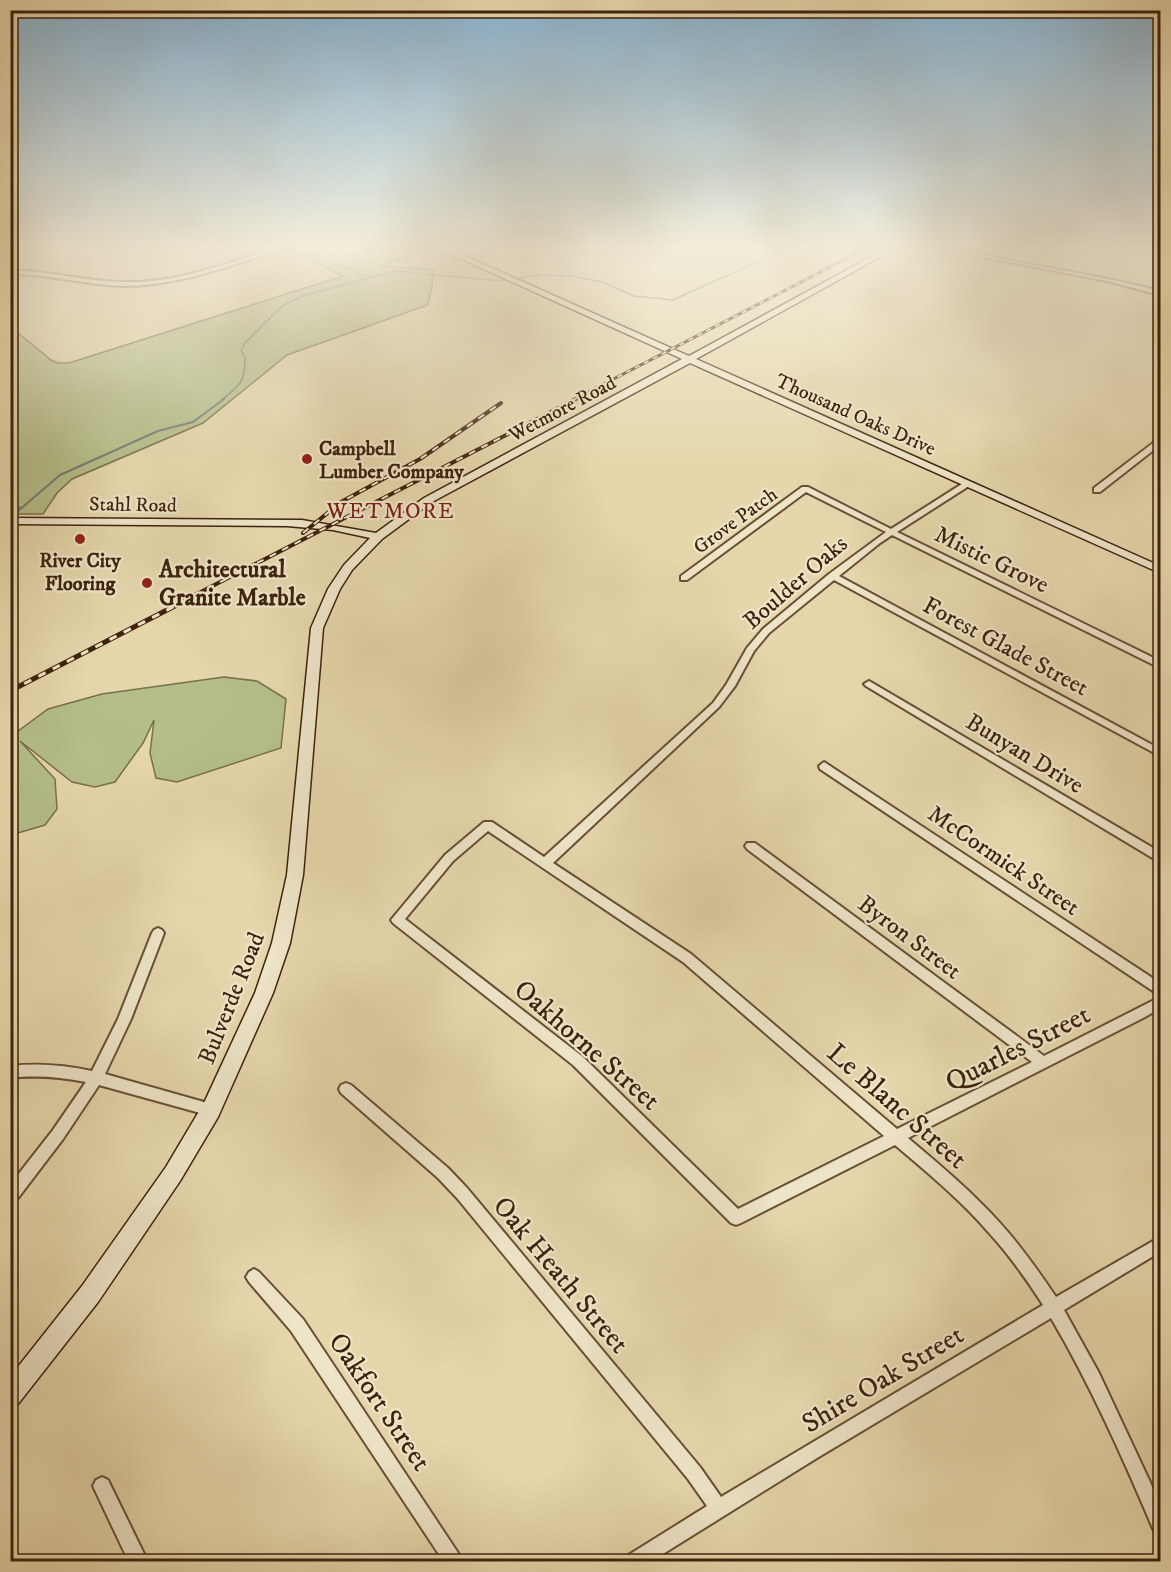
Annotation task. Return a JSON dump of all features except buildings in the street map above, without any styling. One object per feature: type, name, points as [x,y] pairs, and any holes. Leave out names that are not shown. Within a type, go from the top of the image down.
[{"type":"main road","name":"Thousand Oaks Drive","points":[[604,320],[1161,570]]},
{"type":"main road","name":"Wetmore Road","points":[[378,537],[428,500],[690,359],[756,320]]},
{"type":"main road","name":"Stahl Road","points":[[10,521],[256,524],[378,537]]},
{"type":"main road","name":"Bulverde Road","points":[[10,1396],[90,1294],[173,1174],[211,1110],[264,993],[281,943],[300,840],[313,654],[317,628],[342,576],[378,537]]},
{"type":"street","points":[[1097,490],[1161,442]]},
{"type":"street","name":"Boulder Oaks","points":[[545,863],[698,724],[730,686],[757,640],[832,576],[891,531],[968,484]]},
{"type":"street","name":"Mistic Grove","points":[[805,489],[1161,664]]},
{"type":"street","name":"Grove Patch","points":[[684,578],[805,489]]},
{"type":"street","name":"Forest Glade Street","points":[[832,576],[1161,753]]},
{"type":"street","name":"Bunyan Drive","points":[[869,684],[1161,857]]},
{"type":"street","name":"McCormick Street","points":[[824,766],[1161,989]]},
{"type":"street","name":"Le Blanc Street","points":[[397,920],[449,858],[488,825],[687,958],[974,1204],[1008,1243],[1065,1323],[1109,1407],[1161,1525]]},
{"type":"street","name":"Byron Street","points":[[751,846],[1043,1063]]},
{"type":"street","name":"Oakhorne Street","points":[[397,920],[578,1062],[736,1218]]},
{"type":"street","points":[[10,1197],[41,1158],[95,1078],[116,1039],[158,933]]},
{"type":"street","name":"Quarles Street","points":[[736,1218],[1161,1002]]},
{"type":"street","points":[[10,1072],[28,1070],[63,1072],[95,1078],[211,1110]]},
{"type":"street","name":"Oak Heath Street","points":[[346,1089],[443,1173],[462,1193],[694,1473],[718,1509]]},
{"type":"street","name":"Shire Oak Street","points":[[633,1562],[1161,1244]]},
{"type":"street","name":"Oakfort Street","points":[[254,1277],[297,1325],[455,1562]]},
{"type":"street","points":[[102,1486],[139,1562]]},
{"type":"green space","points":[[203,320],[385,320],[287,355],[203,423],[72,479],[57,493],[43,514],[11,514],[11,327],[51,360],[58,363],[69,363]]},
{"type":"green space","points":[[224,677],[257,681],[286,699],[281,748],[177,782],[156,778],[150,753],[154,720],[143,743],[115,782],[95,787],[72,782],[20,741],[55,779],[57,809],[45,825],[11,835],[11,732],[14,734],[48,709],[102,694]]},
{"type":"waterway","points":[[244,356],[241,350],[245,343],[268,320]]},
{"type":"waterway","points":[[222,400],[241,382],[245,357]]},
{"type":"waterway","points":[[22,508],[60,475],[158,431],[193,422],[224,399]]},
{"type":"waterway","points":[[10,505],[22,508]]},
{"type":"waterway","points":[[10,518],[22,508]]},
{"type":"railway","points":[[573,400],[727,320]]},
{"type":"railway","points":[[195,595],[576,399]]},
{"type":"railway","points":[[303,533],[341,502],[420,459],[501,403]]},
{"type":"railway","points":[[10,691],[198,594]]},
{"type":"place","name":"Campbell Lumber Company","points":[[307,459]]},
{"type":"place","name":"River City Flooring","points":[[80,539]]},
{"type":"place","name":"Architectural Granite Marble","points":[[147,583]]},
{"type":"district","name":"WETMORE","points":[[391,510]]}]
